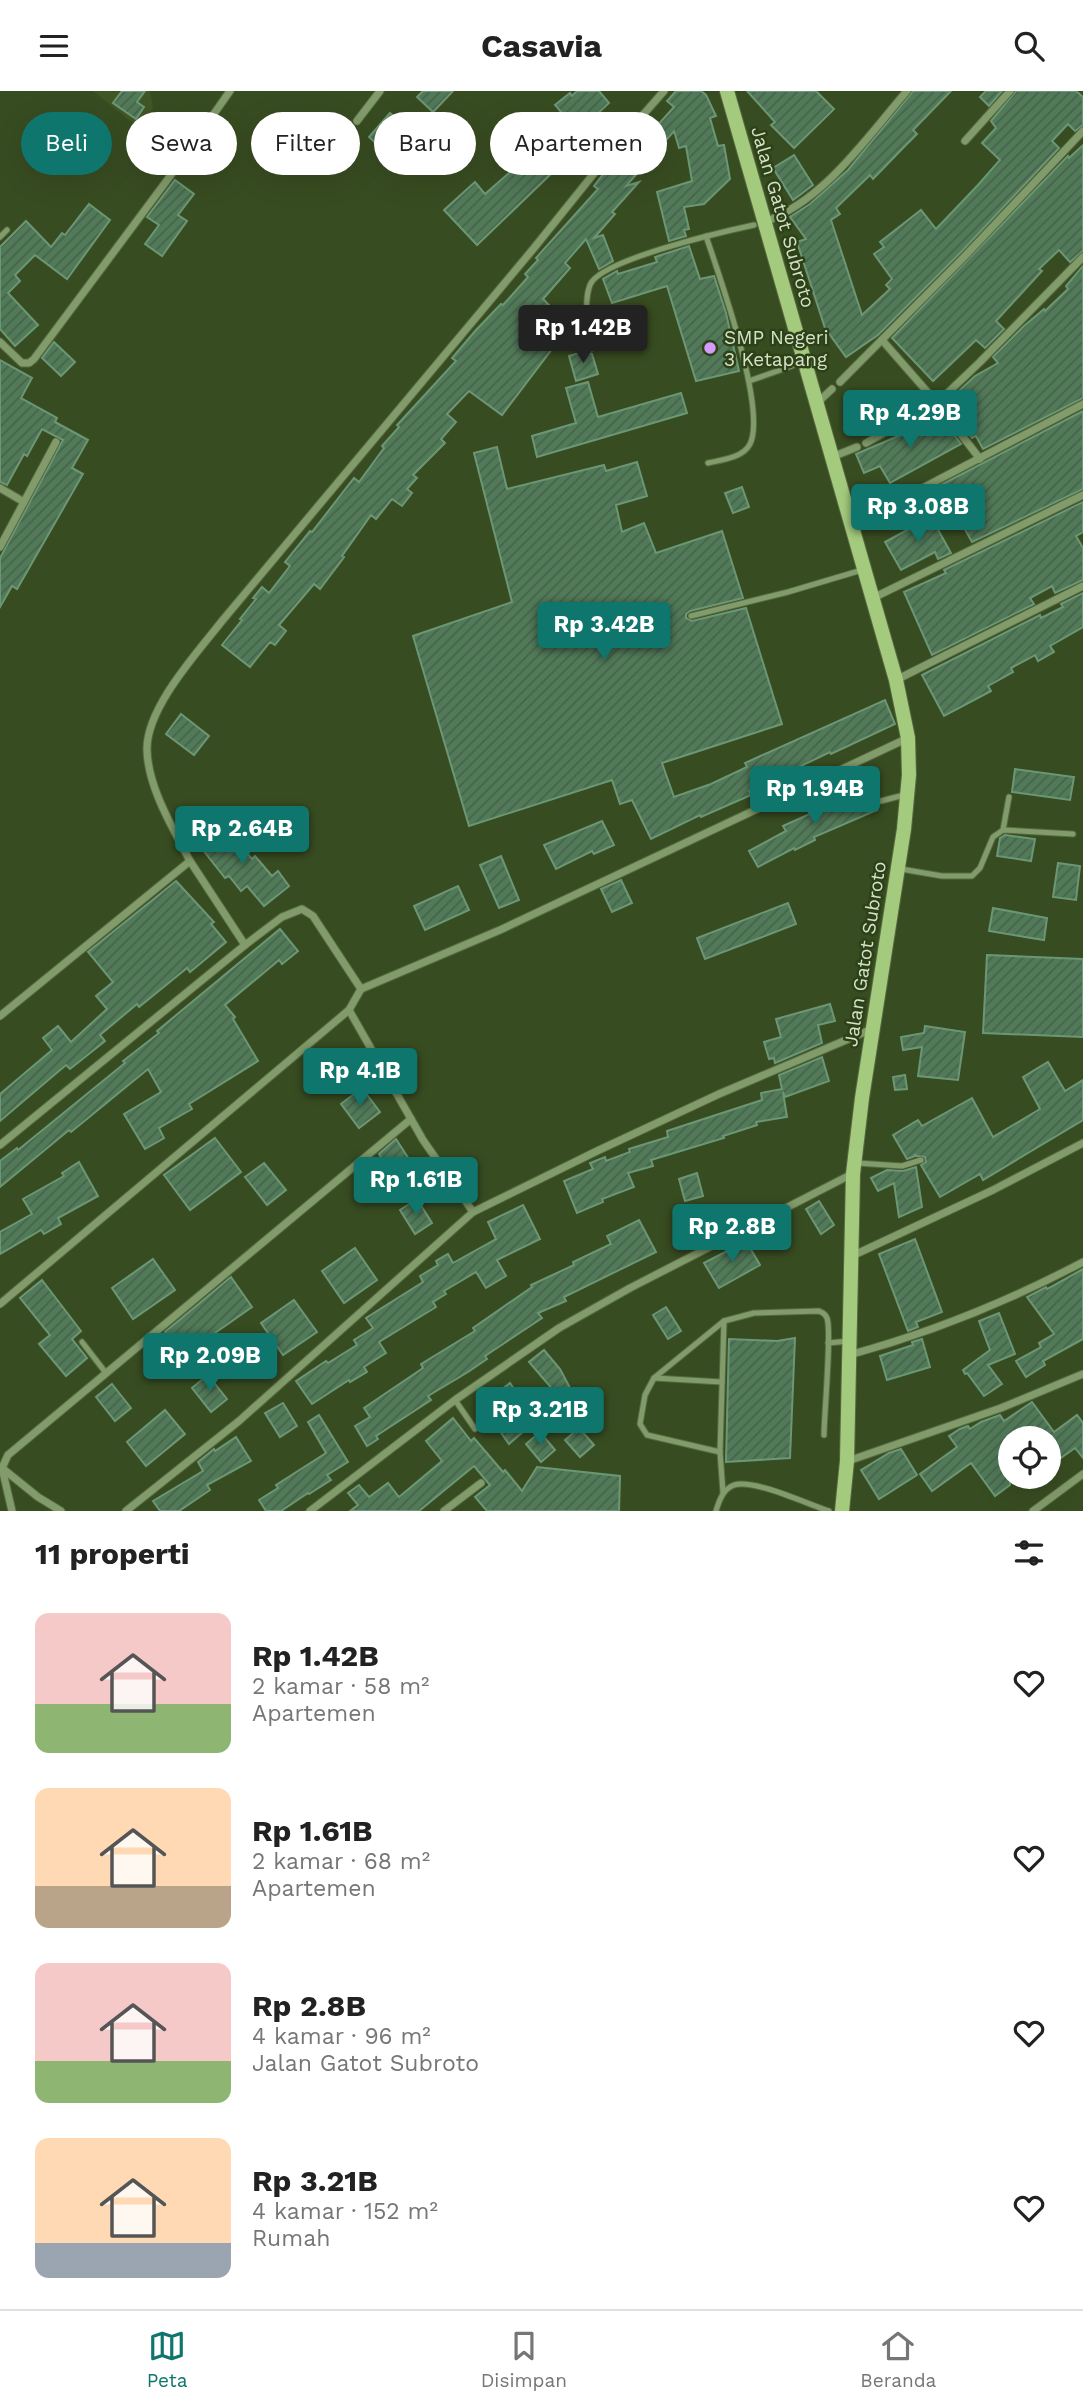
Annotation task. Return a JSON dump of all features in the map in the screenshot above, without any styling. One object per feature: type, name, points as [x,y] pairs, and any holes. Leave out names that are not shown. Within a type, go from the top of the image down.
[{"type":"street","points":[[2,344],[22,363],[29,363],[34,359],[168,180],[230,91]]},
{"type":"street","points":[[360,117],[380,91]]},
{"type":"street","points":[[245,945],[190,861],[169,821],[149,763],[147,749],[152,723],[162,704],[222,621],[664,91]]},
{"type":"street","name":"Jalan Gatot Subroto","points":[[727,91],[799,363],[817,403],[896,680],[910,757],[897,869],[854,1168],[847,1461],[842,1511]]},
{"type":"street","points":[[760,223],[788,212],[816,192],[907,91]]},
{"type":"street","points":[[965,141],[1010,91]]},
{"type":"street","points":[[840,382],[1083,131]]},
{"type":"street","points":[[866,443],[937,403],[1083,257]]},
{"type":"street","points":[[882,341],[937,403],[981,459]]},
{"type":"street","points":[[0,355],[2,344]]},
{"type":"street","points":[[817,403],[832,389]]},
{"type":"street","points":[[852,525],[1083,404]]},
{"type":"street","points":[[0,547],[56,442]]},
{"type":"street","points":[[832,457],[857,447]]},
{"type":"street","points":[[0,488],[24,502]]},
{"type":"street","points":[[873,598],[1083,495]]},
{"type":"street","points":[[896,680],[1083,586]]},
{"type":"street","points":[[0,1304],[349,1010],[361,989],[500,930],[908,738]]},
{"type":"street","points":[[0,1016],[190,861]]},
{"type":"street","points":[[0,1146],[245,945],[292,912],[302,909],[308,911],[361,989]]},
{"type":"street","points":[[349,1010],[411,1119],[473,1212]]},
{"type":"street","points":[[126,1511],[239,1421],[473,1212],[707,1100],[872,1029]]},
{"type":"street","points":[[12,1511],[2,1468],[15,1448],[411,1119]]},
{"type":"street","points":[[852,1256],[981,1196],[1083,1143]]},
{"type":"street","points":[[310,1511],[455,1400],[531,1346],[629,1288],[854,1168]]},
{"type":"street","points":[[849,1348],[890,1344],[1038,1285],[1083,1262]]},
{"type":"street","points":[[847,1461],[1001,1408],[1083,1374]]},
{"type":"street","points":[[2,1468],[38,1497],[61,1511]]},
{"type":"street","points":[[1033,1511],[1082,1477]]},
{"type":"street","points":[[444,1511],[481,1483]]},
{"type":"lane","points":[[591,349],[587,303],[590,283],[594,278],[636,257],[760,223]]},
{"type":"lane","points":[[0,237],[7,230]]},
{"type":"lane","points":[[706,236],[733,319],[749,381],[753,421],[751,443],[741,454],[708,463]]},
{"type":"lane","points":[[749,381],[799,363]]},
{"type":"lane","points":[[691,616],[788,592],[865,569]]},
{"type":"lane","points":[[881,801],[907,795]]},
{"type":"lane","points":[[1003,830],[1009,797]]},
{"type":"lane","points":[[897,869],[942,876],[972,876],[980,869],[993,837],[1003,830],[1073,834]]},
{"type":"lane","points":[[854,1168],[888,1167],[921,1160]]},
{"type":"lane","points":[[720,1452],[643,1432],[640,1424],[645,1395],[654,1378],[724,1321],[754,1313],[819,1311],[828,1320],[824,1435]]},
{"type":"lane","points":[[716,1511],[723,1493],[720,1452],[724,1321]]},
{"type":"lane","points":[[82,1342],[106,1373]]},
{"type":"lane","points":[[828,1343],[849,1348]]},
{"type":"lane","points":[[654,1378],[722,1382]]},
{"type":"lane","points":[[455,1400],[475,1429]]},
{"type":"lane","points":[[723,1493],[733,1485],[758,1486],[828,1511]]},
{"type":"shaded area","points":[[93,91],[150,91],[153,108],[150,112],[126,112],[126,117]]},
{"type":"building","points":[[122,91],[145,91],[137,102],[144,107],[141,112],[126,112],[113,103]]},
{"type":"building","points":[[423,91],[453,91],[433,112],[417,97]]},
{"type":"building","points":[[577,91],[599,91],[609,103],[599,112],[561,112],[555,105],[570,93],[572,96]]},
{"type":"building","points":[[676,91],[701,91],[706,95],[716,116],[710,118],[718,146],[724,145],[730,179],[704,204],[684,207],[689,229],[684,230],[686,236],[669,241],[657,192],[692,181],[686,146],[679,148],[674,131],[667,139],[667,115],[674,107],[667,101]]},
{"type":"building","points":[[747,91],[816,91],[834,109],[794,148],[771,125],[775,122]]},
{"type":"building","points":[[913,91],[951,91],[913,130],[917,134],[873,179],[870,175],[836,208],[840,214],[831,220],[862,315],[890,289],[886,285],[892,279],[874,254],[884,247],[880,242],[921,210],[936,229],[978,185],[1000,160],[982,143],[996,128],[991,121],[1016,91],[1076,91],[1083,97],[1083,125],[1075,131],[1068,124],[1052,141],[1059,148],[963,250],[878,335],[846,357],[825,328],[797,242],[806,239],[790,217],[810,204],[848,170]]},
{"type":"building","points":[[986,91],[1002,91],[989,106],[980,97]]},
{"type":"building","points":[[1083,145],[1083,251],[1070,262],[1059,250],[1039,269],[1042,271],[996,321],[1004,329],[985,348],[976,340],[933,381],[892,338],[1068,156],[1069,158]]},
{"type":"building","points":[[794,155],[813,185],[793,200],[773,168]]},
{"type":"building","points":[[507,175],[550,175],[477,245],[444,210],[475,182],[485,194]]},
{"type":"building","points":[[603,175],[636,175],[626,186],[639,182],[612,212],[615,214],[594,238],[603,235],[613,261],[599,269],[586,239],[565,263],[570,268],[543,299],[549,305],[544,310],[568,328],[502,415],[469,391],[447,414],[456,422],[441,439],[445,443],[413,475],[417,478],[407,489],[412,493],[402,506],[392,499],[376,519],[371,515],[320,589],[314,584],[279,625],[286,631],[275,645],[270,642],[250,667],[222,645],[256,599],[253,598],[262,587],[269,593],[290,566],[285,562],[354,478],[359,482],[384,448],[382,446],[399,427],[397,425],[456,361],[452,358],[528,277],[525,274],[538,260],[536,258],[598,189],[594,186]]},
{"type":"building","points":[[175,180],[194,194],[178,215],[187,221],[162,256],[145,244],[159,225],[147,217]]},
{"type":"building","points":[[89,204],[110,220],[67,279],[35,255],[15,275],[20,281],[8,293],[38,325],[15,346],[0,329],[0,247],[26,221],[51,247],[62,233],[65,235]]},
{"type":"building","points":[[689,246],[700,279],[714,276],[726,313],[739,371],[696,381],[667,286],[612,303],[603,279],[617,271],[618,274],[657,262],[655,257]]},
{"type":"building","points":[[1083,266],[1083,398],[983,449],[976,436],[972,438],[955,416],[970,408],[960,390],[975,376],[998,363],[993,357],[1024,326],[1068,289],[1066,286]]},
{"type":"building","points":[[54,342],[75,362],[61,376],[42,358]]},
{"type":"building","points":[[586,351],[592,354],[598,374],[576,381],[569,356]]},
{"type":"building","points":[[0,360],[32,378],[21,398],[57,418],[55,422],[88,440],[72,468],[83,474],[17,589],[12,586],[0,607],[0,558],[63,440],[42,429],[7,485],[0,482]]},
{"type":"building","points":[[588,382],[598,417],[681,393],[687,413],[537,457],[532,436],[576,423],[566,388]]},
{"type":"building","points":[[1083,411],[1083,489],[972,542],[953,508],[950,510],[937,487]]},
{"type":"building","points":[[939,415],[961,444],[890,483],[880,466],[864,473],[856,454],[910,431]]},
{"type":"building","points":[[497,447],[507,489],[604,465],[606,471],[637,462],[647,496],[616,505],[622,532],[644,523],[656,553],[722,531],[743,598],[690,611],[686,618],[692,621],[746,608],[782,724],[662,763],[674,797],[711,784],[747,767],[745,763],[885,700],[895,724],[749,791],[751,795],[701,817],[700,815],[651,839],[632,800],[620,804],[612,780],[469,826],[413,636],[512,602],[474,453]]},
{"type":"building","points":[[742,487],[749,507],[733,513],[725,493]]},
{"type":"building","points":[[1083,502],[1083,532],[1076,536],[1083,548],[1083,580],[1055,593],[1052,586],[1030,598],[1034,604],[932,655],[904,592]]},
{"type":"building","points":[[931,517],[951,553],[938,559],[935,552],[901,570],[885,542]]},
{"type":"building","points":[[1083,593],[1083,627],[1050,646],[1054,652],[1038,661],[1035,655],[1011,668],[1013,672],[988,686],[991,691],[944,716],[922,675],[1040,615],[1041,618],[1063,607],[1061,604]]},
{"type":"building","points":[[181,714],[209,736],[194,755],[166,734]]},
{"type":"building","points":[[1015,769],[1074,777],[1070,800],[1012,792]]},
{"type":"building","points":[[867,788],[877,810],[814,837],[815,840],[758,867],[749,851],[786,831],[783,826]]},
{"type":"building","points":[[602,821],[614,845],[594,854],[592,851],[556,869],[544,845]]},
{"type":"building","points":[[224,825],[252,859],[255,856],[272,876],[278,871],[289,886],[264,906],[247,886],[241,891],[229,876],[225,878],[199,845]]},
{"type":"building","points":[[1005,835],[1035,839],[1031,861],[997,856],[1000,838]]},
{"type":"building","points":[[501,856],[519,900],[499,908],[480,865]]},
{"type":"building","points":[[1058,863],[1080,866],[1076,900],[1053,897]]},
{"type":"building","points":[[621,880],[632,903],[612,912],[601,889]]},
{"type":"building","points":[[176,881],[214,922],[211,924],[226,942],[190,972],[187,968],[139,1007],[137,1004],[100,1035],[105,1041],[70,1069],[66,1065],[0,1121],[0,1094],[52,1050],[43,1038],[58,1026],[71,1042],[107,1009],[96,996],[113,982],[88,952]]},
{"type":"building","points":[[458,886],[469,910],[425,930],[414,906]]},
{"type":"building","points":[[788,903],[796,924],[705,959],[697,938]]},
{"type":"building","points":[[993,908],[1047,918],[1044,940],[989,931]]},
{"type":"building","points":[[280,929],[298,951],[282,964],[279,960],[225,1005],[235,1017],[233,1019],[258,1061],[189,1104],[192,1109],[159,1128],[164,1138],[145,1149],[124,1114],[161,1092],[148,1069],[0,1187],[0,1161],[17,1148],[18,1150],[125,1063],[123,1061],[159,1033],[157,1031]]},
{"type":"building","points":[[987,955],[1083,959],[1083,1037],[983,1033]]},
{"type":"building","points":[[830,1004],[835,1021],[818,1025],[822,1043],[775,1063],[774,1058],[769,1059],[764,1042],[781,1037],[776,1019]]},
{"type":"building","points":[[925,1026],[965,1032],[958,1080],[918,1076],[922,1047],[903,1050],[901,1037],[924,1033]]},
{"type":"building","points":[[822,1057],[829,1081],[785,1097],[783,1092],[787,1117],[756,1122],[757,1125],[723,1136],[724,1138],[651,1160],[653,1166],[628,1173],[634,1187],[602,1199],[603,1202],[577,1213],[564,1181],[593,1169],[590,1163],[605,1157],[606,1161],[630,1152],[629,1149],[668,1137],[667,1131],[762,1100],[761,1093],[782,1089],[779,1075]]},
{"type":"building","points":[[1048,1062],[1065,1091],[1083,1080],[1083,1120],[983,1180],[980,1174],[940,1197],[921,1165],[926,1162],[925,1157],[915,1154],[907,1159],[893,1135],[918,1120],[922,1126],[972,1098],[993,1137],[1040,1109],[1023,1077]]},
{"type":"building","points":[[905,1075],[907,1089],[895,1090],[893,1077]]},
{"type":"building","points":[[362,1088],[380,1112],[359,1128],[341,1104]]},
{"type":"building","points":[[215,1138],[241,1172],[190,1210],[164,1175]]},
{"type":"building","points":[[396,1139],[416,1170],[397,1183],[379,1154]]},
{"type":"building","points":[[79,1162],[98,1196],[58,1218],[61,1224],[44,1234],[41,1230],[0,1254],[0,1232],[32,1214],[23,1199],[64,1176],[62,1173]]},
{"type":"building","points":[[264,1163],[286,1190],[267,1205],[245,1177]]},
{"type":"building","points":[[916,1167],[922,1207],[899,1217],[894,1183],[878,1191],[871,1178],[887,1170],[903,1171]]},
{"type":"building","points":[[439,1173],[449,1188],[439,1195],[429,1180]]},
{"type":"building","points":[[697,1173],[703,1196],[685,1201],[679,1179]]},
{"type":"building","points":[[417,1199],[432,1223],[415,1234],[400,1210]]},
{"type":"building","points":[[819,1201],[834,1225],[821,1234],[806,1209]]},
{"type":"building","points":[[523,1205],[540,1239],[497,1260],[506,1276],[486,1288],[476,1272],[444,1291],[446,1294],[433,1302],[436,1307],[379,1342],[386,1353],[364,1367],[367,1372],[350,1382],[349,1380],[312,1404],[296,1381],[357,1345],[354,1340],[373,1328],[366,1318],[423,1282],[420,1276],[438,1265],[436,1261],[448,1254],[453,1263],[496,1239],[488,1222]]},
{"type":"building","points":[[639,1220],[656,1252],[564,1297],[566,1301],[538,1313],[542,1318],[485,1356],[487,1359],[468,1372],[428,1396],[431,1400],[376,1436],[378,1439],[367,1446],[355,1426],[370,1417],[364,1408],[423,1368],[421,1364],[475,1331],[473,1328],[532,1287],[531,1285],[611,1244],[607,1236]]},
{"type":"building","points":[[915,1239],[942,1312],[916,1322],[918,1327],[908,1331],[879,1254]]},
{"type":"building","points":[[746,1241],[760,1265],[719,1288],[704,1263]]},
{"type":"building","points":[[355,1248],[377,1280],[344,1303],[322,1271]]},
{"type":"building","points":[[153,1259],[175,1290],[133,1319],[112,1288]]},
{"type":"building","points":[[1083,1269],[1083,1339],[1043,1361],[1045,1365],[1026,1377],[1016,1361],[1041,1347],[1039,1343],[1054,1334],[1027,1297]]},
{"type":"building","points":[[231,1277],[252,1307],[215,1333],[218,1338],[185,1361],[165,1332]]},
{"type":"building","points":[[42,1280],[81,1331],[72,1339],[87,1358],[66,1376],[39,1344],[50,1335],[20,1298]]},
{"type":"building","points":[[294,1300],[317,1332],[283,1355],[261,1323]]},
{"type":"building","points":[[666,1307],[681,1331],[668,1339],[653,1315]]},
{"type":"building","points":[[999,1313],[1015,1354],[988,1365],[1002,1384],[984,1396],[963,1370],[990,1350],[979,1321]]},
{"type":"building","points":[[795,1338],[790,1458],[726,1462],[729,1339],[777,1341]]},
{"type":"building","points":[[922,1339],[930,1367],[887,1380],[880,1356],[913,1345],[912,1342]]},
{"type":"building","points":[[544,1350],[560,1369],[576,1399],[548,1414],[539,1399],[554,1391],[529,1362]]},
{"type":"building","points":[[208,1375],[227,1399],[211,1412],[192,1388]]},
{"type":"building","points":[[510,1383],[521,1399],[505,1411],[523,1432],[509,1444],[481,1405]]},
{"type":"building","points":[[112,1384],[131,1408],[115,1421],[96,1397]]},
{"type":"building","points":[[1032,1402],[1050,1426],[998,1426],[998,1489],[1005,1489],[995,1496],[971,1463],[932,1491],[920,1474],[957,1447],[949,1436],[960,1429],[968,1426],[970,1429],[1000,1415],[1004,1421]]},
{"type":"building","points":[[283,1403],[297,1426],[280,1437],[265,1413]]},
{"type":"building","points":[[165,1410],[185,1434],[146,1466],[127,1442]]},
{"type":"building","points":[[319,1415],[348,1462],[327,1475],[331,1480],[281,1511],[266,1511],[259,1500],[278,1488],[276,1485],[326,1453],[308,1422]]},
{"type":"building","points":[[1077,1415],[1083,1423],[1083,1458],[1075,1448],[1061,1458],[1061,1427]]},
{"type":"building","points":[[453,1418],[471,1441],[474,1438],[522,1491],[537,1467],[620,1476],[619,1511],[487,1511],[475,1497],[490,1485],[474,1466],[419,1511],[350,1511],[358,1505],[348,1493],[359,1485],[369,1497],[388,1483],[399,1497],[442,1461],[426,1441]]},
{"type":"building","points":[[579,1428],[594,1445],[580,1457],[565,1440]]},
{"type":"building","points":[[540,1432],[555,1450],[541,1462],[526,1444]]},
{"type":"building","points":[[236,1437],[251,1461],[207,1485],[210,1490],[179,1511],[160,1511],[153,1501],[203,1471],[198,1462]]},
{"type":"building","points":[[901,1449],[917,1475],[879,1499],[861,1470]]},
{"type":"place","name":"SMP Negeri 3 Ketapang","points":[[710,348]]}]
